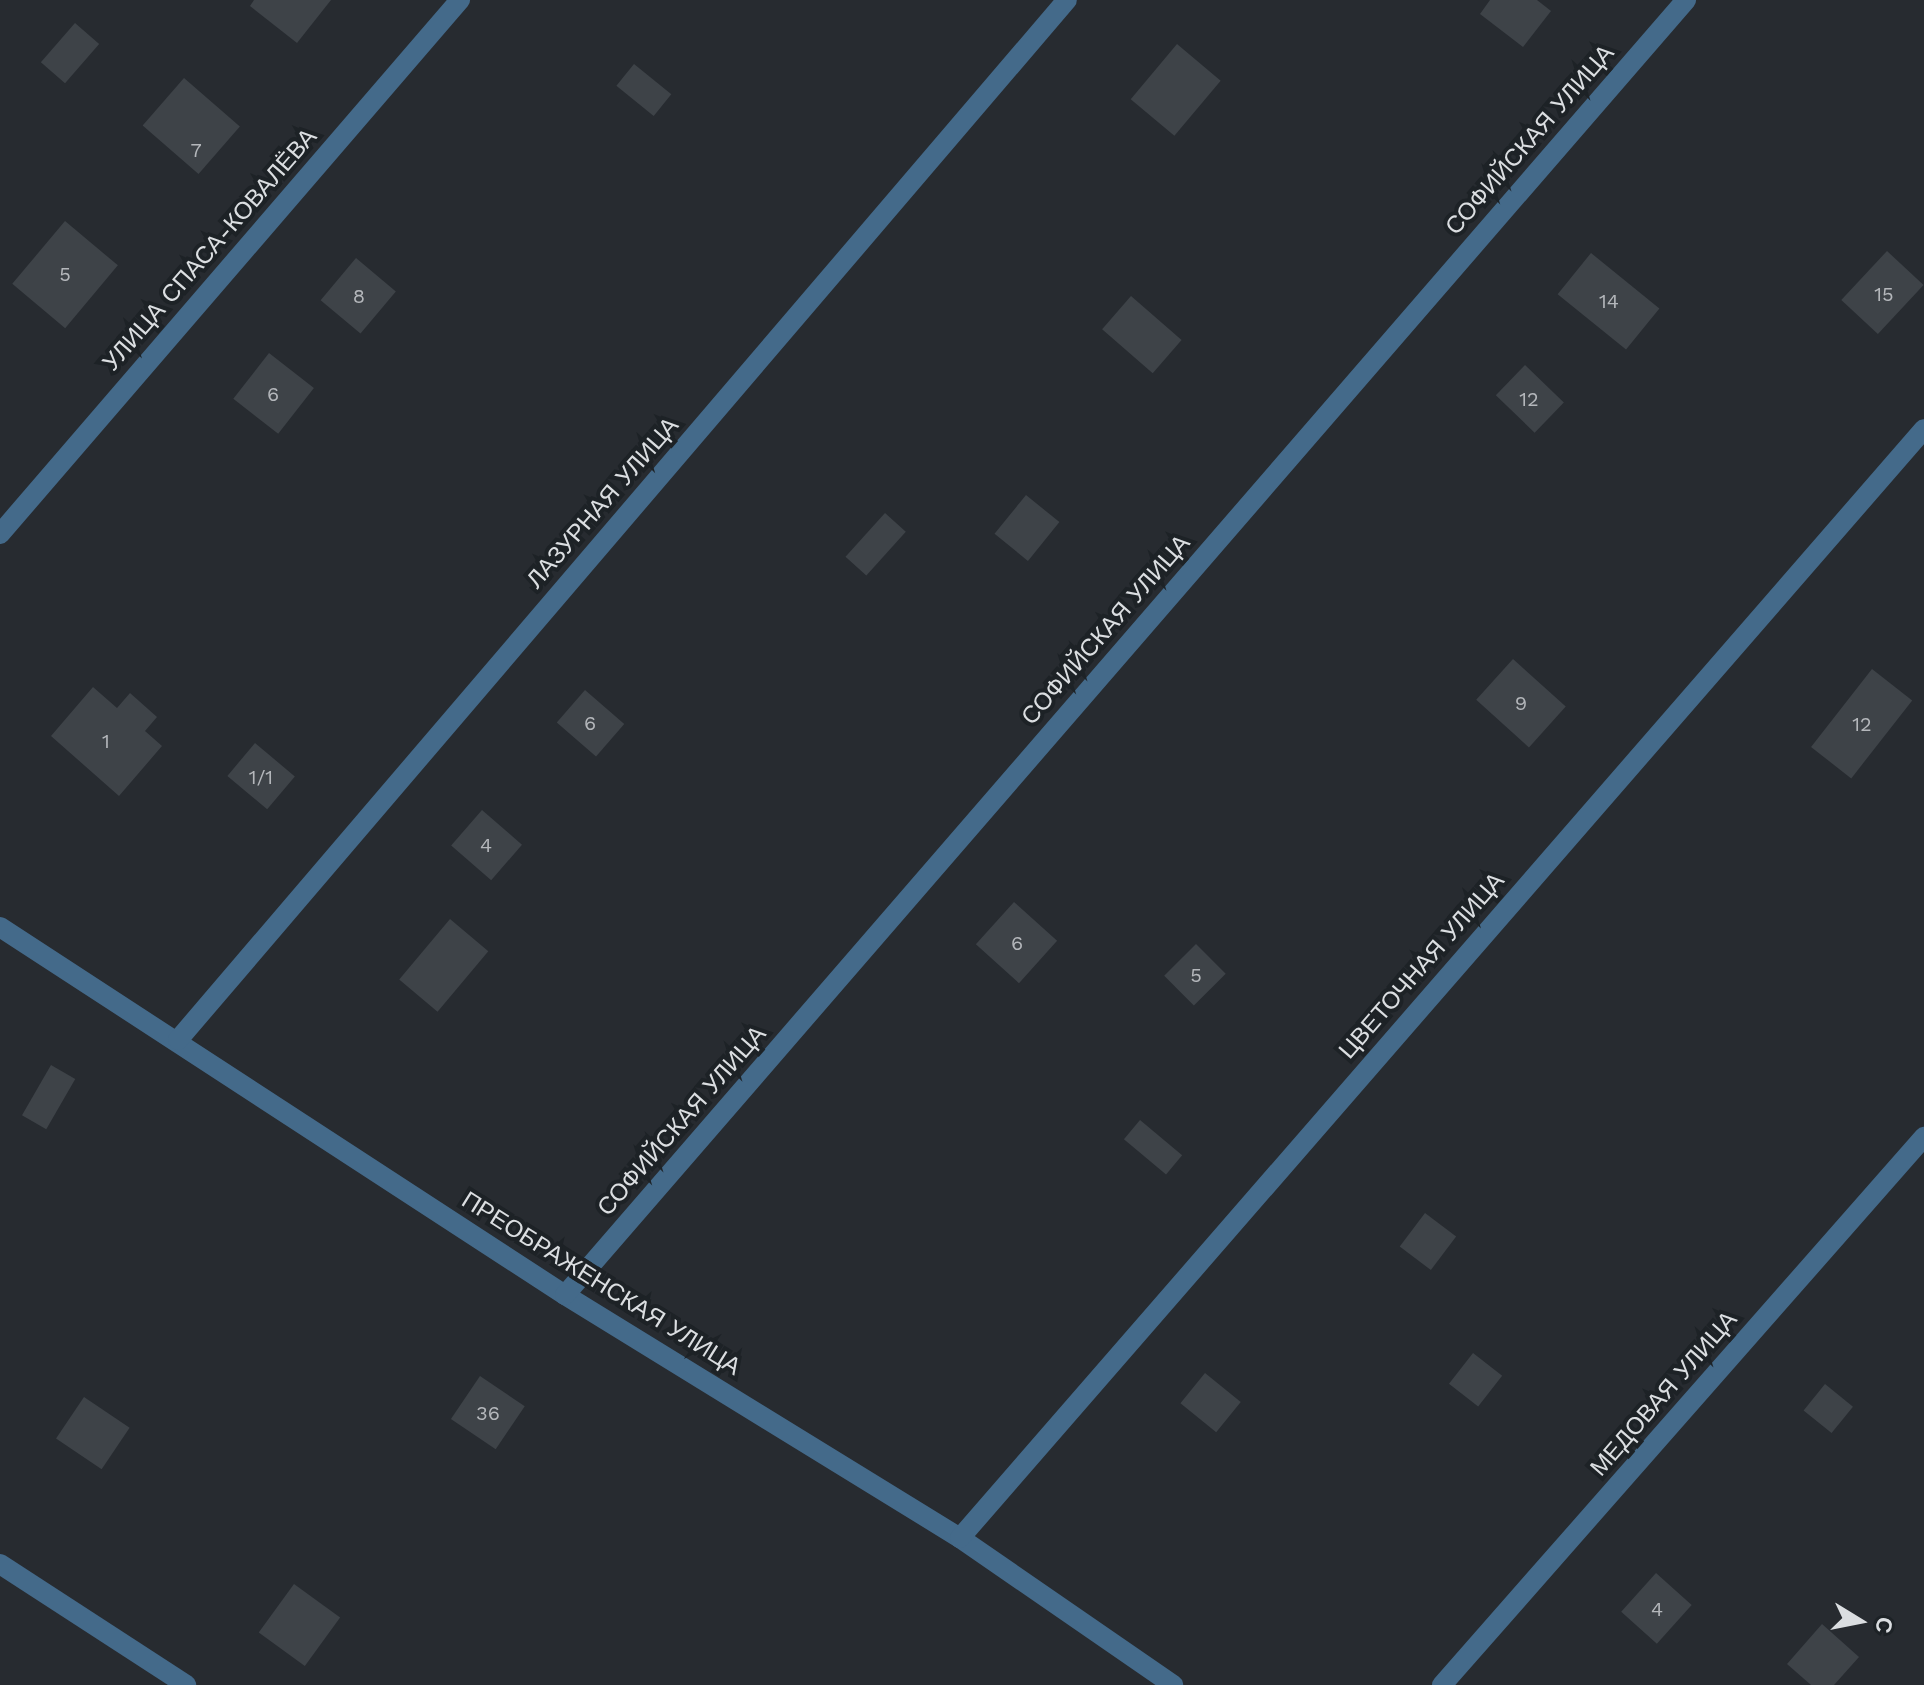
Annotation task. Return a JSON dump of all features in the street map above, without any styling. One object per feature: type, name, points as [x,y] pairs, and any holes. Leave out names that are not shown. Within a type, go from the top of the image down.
[{"type":"street","name":"УЛИЦА СПАСА-КОВАЛЁВА","points":[[0,534],[460,0]]},
{"type":"street","name":"ЛАЗУРНАЯ УЛИЦА","points":[[178,1040],[1067,0]]},
{"type":"street","name":"СОФИЙСКАЯ УЛИЦА","points":[[565,1295],[1686,0]]},
{"type":"street","name":"ЦВЕТОЧНАЯ УЛИЦА","points":[[960,1538],[1924,429]]},
{"type":"street","name":"ПРЕОБРАЖЕНСКАЯ УЛИЦА","points":[[0,927],[178,1040],[565,1295],[960,1538],[1173,1685]]},
{"type":"street","name":"МЕДОВАЯ УЛИЦА","points":[[1442,1685],[1924,1137]]},
{"type":"street","points":[[0,1564],[186,1685]]},
{"type":"building","points":[[254,0],[331,0],[297,43],[250,6]]},
{"type":"building","points":[[1490,0],[1537,0],[1551,11],[1523,47],[1480,14]]},
{"type":"building","points":[[75,23],[99,44],[65,83],[41,62]]},
{"type":"building","points":[[1177,44],[1221,81],[1174,136],[1131,99]]},
{"type":"building","points":[[634,64],[671,94],[654,116],[616,86]]},
{"type":"building","points":[[184,78],[240,127],[199,174],[143,126]]},
{"type":"building","points":[[65,221],[118,265],[65,328],[12,284]]},
{"type":"building","points":[[1887,251],[1924,285],[1878,334],[1841,300]]},
{"type":"building","points":[[1591,253],[1659,308],[1626,350],[1558,294]]},
{"type":"building","points":[[356,258],[396,291],[360,334],[321,300]]},
{"type":"building","points":[[1131,296],[1182,340],[1153,373],[1102,329]]},
{"type":"building","points":[[269,353],[314,388],[278,434],[233,399]]},
{"type":"building","points":[[1525,365],[1564,403],[1535,433],[1496,395]]},
{"type":"building","points":[[1026,495],[1059,522],[1028,561],[995,534]]},
{"type":"building","points":[[885,513],[906,532],[866,576],[846,557]]},
{"type":"building","points":[[1513,659],[1566,707],[1529,747],[1476,700]]},
{"type":"building","points":[[1872,669],[1912,700],[1851,778],[1811,747]]},
{"type":"building","points":[[93,687],[117,708],[130,693],[157,717],[145,731],[162,746],[119,796],[51,736]]},
{"type":"building","points":[[585,690],[624,724],[596,757],[557,722]]},
{"type":"building","points":[[255,743],[295,776],[267,809],[227,776]]},
{"type":"building","points":[[482,810],[522,845],[491,880],[451,845]]},
{"type":"building","points":[[1014,902],[1057,941],[1019,983],[976,944]]},
{"type":"building","points":[[450,919],[488,951],[438,1012],[399,980]]},
{"type":"building","points":[[1196,944],[1226,974],[1194,1006],[1164,976]]},
{"type":"building","points":[[51,1065],[75,1079],[46,1129],[22,1115]]},
{"type":"building","points":[[1140,1120],[1182,1155],[1166,1175],[1124,1139]]},
{"type":"building","points":[[1425,1213],[1456,1236],[1431,1270],[1400,1247]]},
{"type":"building","points":[[1473,1353],[1502,1376],[1478,1407],[1449,1384]]},
{"type":"building","points":[[1205,1373],[1241,1402],[1216,1432],[1180,1403]]},
{"type":"building","points":[[480,1376],[525,1406],[496,1449],[451,1419]]},
{"type":"building","points":[[1825,1384],[1853,1407],[1832,1433],[1804,1410]]},
{"type":"building","points":[[84,1397],[130,1428],[102,1469],[56,1438]]},
{"type":"building","points":[[1656,1573],[1692,1605],[1657,1644],[1621,1612]]},
{"type":"building","points":[[294,1584],[340,1618],[305,1666],[259,1633]]},
{"type":"building","points":[[1822,1624],[1859,1657],[1834,1685],[1811,1685],[1787,1664]]}]
